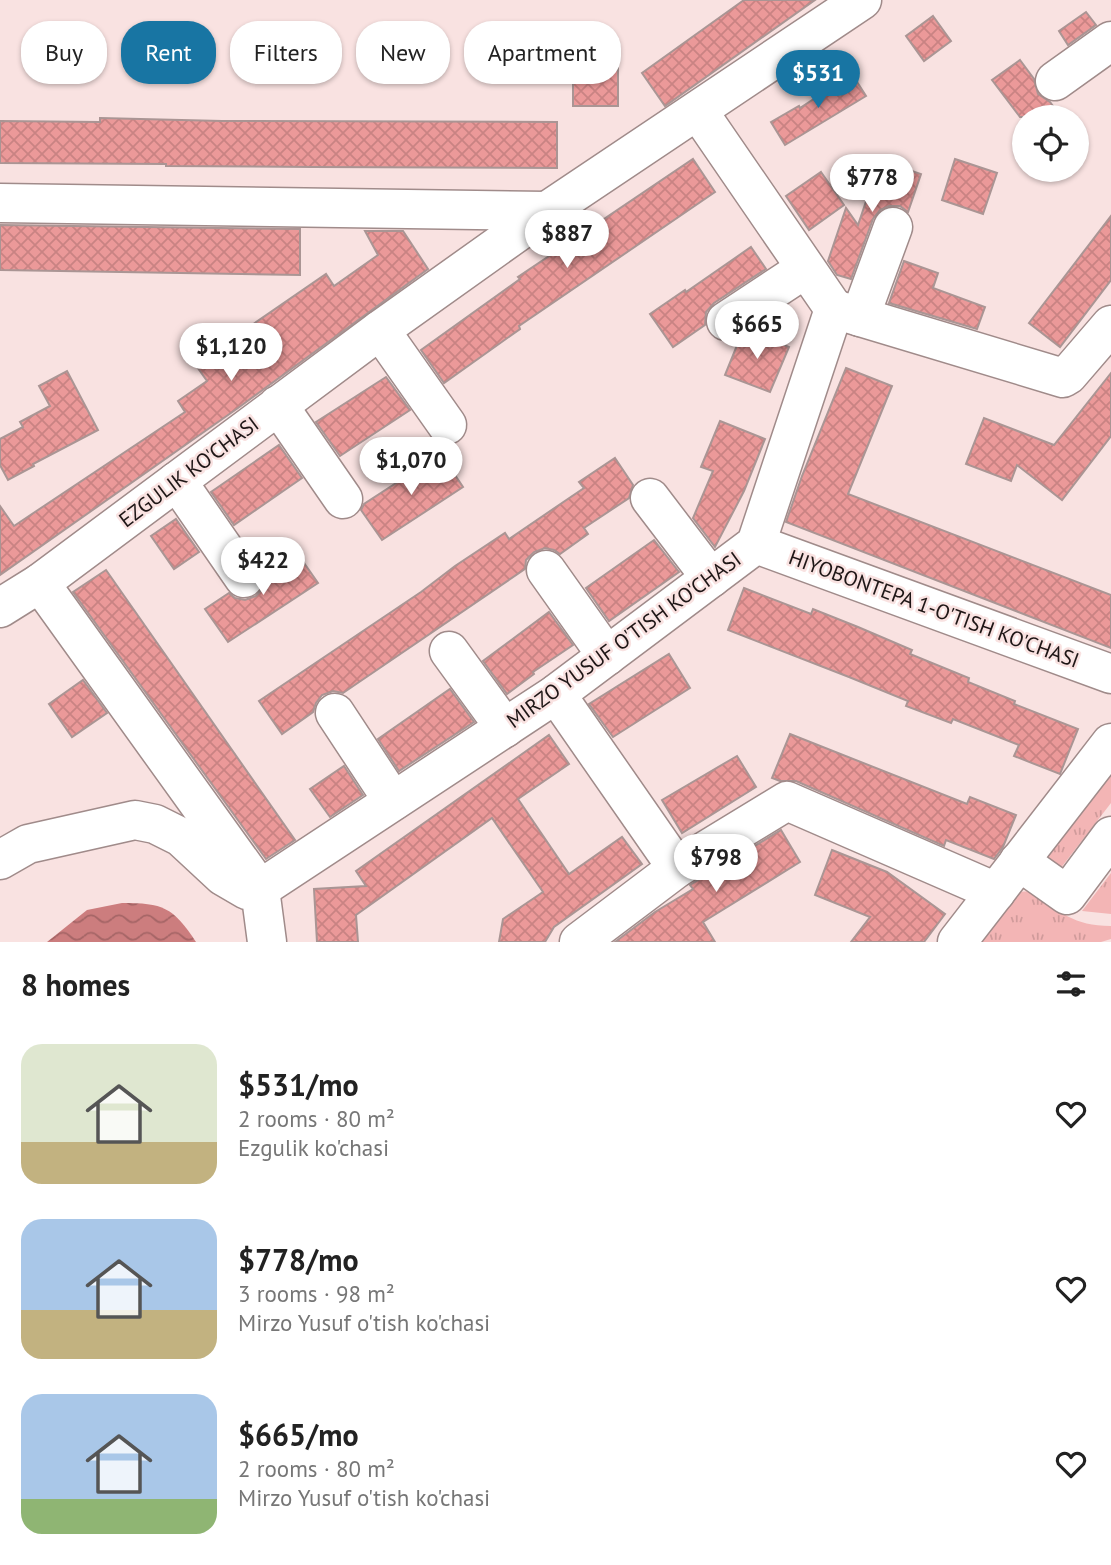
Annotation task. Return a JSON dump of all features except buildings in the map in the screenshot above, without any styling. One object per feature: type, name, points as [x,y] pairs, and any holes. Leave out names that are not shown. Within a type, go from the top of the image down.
[{"type":"street","name":"EZGULIK KO'CHASI","points":[[0,608],[40,583],[380,330],[547,211],[860,1]]},
{"type":"street","points":[[1055,81],[1111,41]]},
{"type":"street","points":[[698,111],[805,269],[847,313],[1063,378],[1111,325]]},
{"type":"street","points":[[0,203],[547,211]]},
{"type":"street","name":"MIRZO YUSUF O'TISH KO'CHASI","points":[[260,889],[556,694],[756,544],[847,313],[893,227]]},
{"type":"street","points":[[726,321],[805,269]]},
{"type":"street","points":[[380,330],[447,425]]},
{"type":"street","points":[[278,405],[343,499]]},
{"type":"street","points":[[177,481],[244,578]]},
{"type":"street","points":[[650,498],[711,578]]},
{"type":"street","name":"HIYOBONTEPA 1-O'TISH KO'CHASI","points":[[756,544],[1111,674]]},
{"type":"street","points":[[546,570],[607,656]]},
{"type":"street","points":[[40,583],[260,889],[267,942]]},
{"type":"street","points":[[449,651],[505,728]]},
{"type":"street","points":[[556,694],[677,868]]},
{"type":"street","points":[[335,713],[393,802]]},
{"type":"street","points":[[957,942],[1111,743]]},
{"type":"street","points":[[579,942],[677,868],[787,801],[996,892]]},
{"type":"street","points":[[0,860],[28,844],[135,820],[155,824],[181,837],[223,876],[247,890],[260,889]]},
{"type":"street","points":[[1020,861],[1067,895],[1111,836]]},
{"type":"green space","points":[[1111,769],[1111,803],[1060,869],[1043,856]]},
{"type":"green space","points":[[1111,873],[1111,914],[1082,911]]},
{"type":"green space","points":[[1031,891],[1077,920],[1111,926],[1111,939],[1101,942],[980,942],[1018,892]]},
{"type":"water","points":[[122,903],[148,904],[166,909],[180,921],[196,942],[47,942],[87,910]]}]
